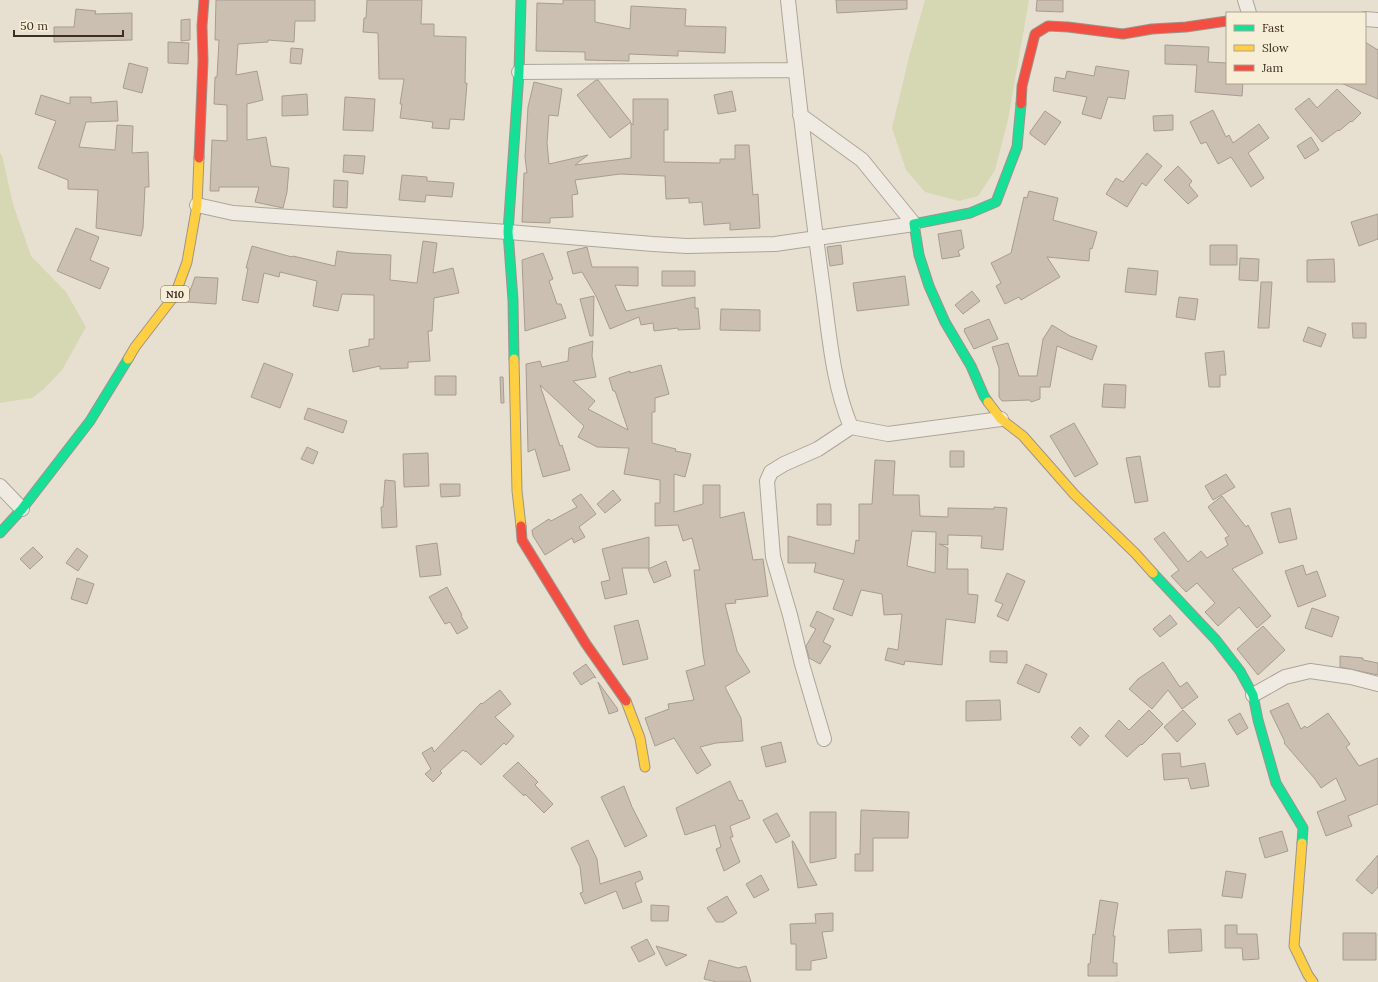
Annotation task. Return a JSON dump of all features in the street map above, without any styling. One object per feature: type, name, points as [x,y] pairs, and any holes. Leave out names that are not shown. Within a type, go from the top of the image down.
[{"type":"main road","name":"N10","points":[[0,533],[22,508],[90,421],[135,347],[175,295],[187,262],[197,205],[204,0]]},
{"type":"main road","points":[[521,0],[519,72],[508,232],[513,300],[517,491],[522,540],[586,644],[627,704],[640,738],[645,767]]},
{"type":"main road","points":[[1226,21],[1186,27],[1152,29],[1123,34],[1048,26],[1036,34],[1022,86],[1018,147],[996,202],[970,213],[914,224],[919,255],[929,286],[945,322],[971,366],[984,396],[1001,419],[1023,436],[1074,494],[1135,552],[1216,640],[1240,671],[1253,696],[1258,720],[1276,783],[1303,828],[1294,946],[1313,982]]},
{"type":"street","points":[[788,0],[800,115],[834,361],[843,408],[851,427]]},
{"type":"street","points":[[1366,19],[1378,20]]},
{"type":"street","points":[[519,72],[796,70]]},
{"type":"street","points":[[800,115],[862,160],[914,224]]},
{"type":"street","points":[[197,205],[233,213],[687,246],[775,244],[914,224]]},
{"type":"street","points":[[824,739],[773,557],[767,481],[771,472],[784,464],[818,449],[851,427],[888,434],[1001,419]]},
{"type":"street","points":[[0,486],[22,508]]},
{"type":"street","points":[[1253,696],[1285,677],[1310,671],[1351,677],[1378,684]]},
{"type":"green space","points":[[925,0],[1029,0],[1008,120],[995,170],[978,196],[959,201],[925,192],[906,170],[892,128],[910,53]]},
{"type":"green space","points":[[0,153],[2,155],[13,204],[31,256],[66,292],[86,327],[62,370],[44,389],[32,398],[0,403]]},
{"type":"building","points":[[216,0],[315,0],[315,21],[295,21],[294,42],[268,40],[268,42],[238,44],[236,75],[257,71],[263,100],[247,104],[247,140],[266,137],[271,166],[289,168],[287,192],[283,208],[255,202],[259,187],[219,187],[219,191],[210,191],[212,140],[227,141],[227,105],[214,104],[219,40],[215,40]]},
{"type":"building","points":[[367,0],[422,0],[421,24],[434,24],[434,36],[466,37],[465,83],[467,83],[464,120],[450,119],[449,129],[432,128],[433,122],[400,118],[402,104],[400,104],[404,79],[379,79],[378,33],[363,32],[364,18],[366,18]]},
{"type":"building","points":[[563,0],[595,0],[595,22],[630,29],[631,6],[686,9],[685,26],[726,27],[725,53],[678,51],[678,56],[629,54],[629,61],[585,60],[585,52],[536,51],[537,3],[563,4]]},
{"type":"building","points":[[836,0],[907,0],[907,9],[837,13]]},
{"type":"building","points":[[1037,0],[1063,0],[1063,12],[1036,11]]},
{"type":"building","points":[[76,9],[96,11],[95,14],[132,13],[132,40],[54,42],[54,27],[74,27]]},
{"type":"building","points":[[190,19],[190,40],[181,41],[181,20]]},
{"type":"building","points":[[168,42],[189,43],[188,64],[168,63]]},
{"type":"building","points":[[1366,43],[1378,50],[1378,99],[1343,84],[1366,84]]},
{"type":"building","points":[[1165,45],[1209,47],[1208,62],[1226,63],[1226,84],[1243,84],[1242,96],[1195,92],[1197,65],[1165,64]]},
{"type":"building","points":[[291,48],[303,49],[301,64],[290,63]]},
{"type":"building","points":[[129,63],[148,68],[142,93],[123,88]]},
{"type":"building","points":[[1096,66],[1129,71],[1125,99],[1108,97],[1101,119],[1082,114],[1087,97],[1053,91],[1055,77],[1065,79],[1067,71],[1094,76]]},
{"type":"building","points":[[598,80],[631,122],[610,138],[577,95]]},
{"type":"building","points":[[534,82],[562,89],[558,116],[549,115],[547,143],[549,164],[588,155],[575,165],[631,158],[633,99],[668,99],[668,130],[664,130],[664,162],[720,163],[720,159],[735,159],[735,145],[749,145],[753,195],[758,194],[760,228],[730,230],[730,223],[704,225],[702,202],[689,203],[689,198],[666,199],[665,176],[620,174],[575,180],[578,194],[572,195],[573,217],[550,218],[550,223],[522,222],[524,173],[527,173],[525,157],[528,107]]},
{"type":"building","points":[[1337,89],[1361,113],[1352,122],[1351,121],[1322,142],[1295,109],[1309,98],[1317,108]]},
{"type":"building","points":[[732,91],[736,111],[718,114],[714,95]]},
{"type":"building","points":[[307,94],[308,115],[282,116],[282,96]]},
{"type":"building","points":[[41,95],[70,104],[70,97],[91,97],[91,103],[117,101],[118,121],[86,122],[79,147],[115,150],[117,125],[133,126],[132,153],[148,152],[149,187],[145,187],[143,228],[141,236],[96,228],[98,190],[68,189],[68,180],[38,168],[56,121],[35,114]]},
{"type":"building","points":[[345,97],[375,99],[373,131],[343,130]]},
{"type":"building","points":[[1213,110],[1226,137],[1229,135],[1233,143],[1259,124],[1269,138],[1248,153],[1264,178],[1251,187],[1231,157],[1218,164],[1206,142],[1201,144],[1190,122]]},
{"type":"building","points":[[1045,111],[1061,122],[1045,145],[1030,134],[1030,132]]},
{"type":"building","points":[[1173,115],[1173,130],[1154,131],[1153,116]]},
{"type":"building","points":[[1311,137],[1319,150],[1305,159],[1297,146]]},
{"type":"building","points":[[1147,153],[1162,166],[1146,186],[1142,183],[1127,207],[1106,194],[1116,178],[1123,182]]},
{"type":"building","points":[[344,155],[365,156],[363,174],[343,172]]},
{"type":"building","points":[[1178,166],[1192,181],[1189,185],[1198,196],[1188,204],[1164,180]]},
{"type":"building","points":[[402,175],[427,177],[427,181],[454,183],[452,197],[426,195],[425,202],[399,200]]},
{"type":"building","points":[[334,180],[348,181],[347,208],[333,207]]},
{"type":"building","points":[[1029,191],[1058,198],[1053,220],[1097,232],[1092,249],[1090,248],[1089,261],[1047,257],[1060,277],[1021,300],[1019,297],[1005,304],[996,286],[1001,283],[991,263],[1011,253],[1024,197],[1027,198]]},
{"type":"building","points":[[1378,214],[1378,239],[1359,246],[1351,222]]},
{"type":"building","points":[[76,228],[99,237],[90,260],[109,268],[100,289],[57,271]]},
{"type":"building","points":[[961,230],[964,248],[958,251],[960,256],[942,259],[938,234]]},
{"type":"building","points":[[423,241],[437,243],[433,273],[453,268],[459,293],[434,298],[432,331],[428,331],[430,361],[408,362],[408,368],[380,369],[380,366],[353,372],[349,350],[369,346],[369,339],[374,339],[374,295],[342,294],[338,311],[313,306],[317,281],[280,272],[279,277],[264,273],[258,303],[242,300],[248,268],[246,268],[252,246],[292,257],[335,266],[337,251],[391,255],[390,280],[417,283]]},
{"type":"building","points":[[841,245],[843,264],[830,266],[827,247]]},
{"type":"building","points":[[1210,245],[1237,245],[1237,265],[1210,265]]},
{"type":"building","points":[[587,247],[592,267],[638,267],[638,286],[615,285],[626,311],[695,297],[695,308],[698,308],[700,329],[678,330],[678,328],[654,331],[653,323],[641,325],[639,317],[610,329],[596,296],[582,272],[573,274],[567,252]]},
{"type":"building","points":[[543,253],[553,279],[549,281],[557,304],[561,304],[566,318],[525,331],[522,260]]},
{"type":"building","points":[[1240,258],[1259,259],[1258,281],[1239,280]]},
{"type":"building","points":[[1334,259],[1335,282],[1307,282],[1307,260]]},
{"type":"building","points":[[1128,268],[1158,271],[1156,295],[1125,292]]},
{"type":"building","points":[[662,271],[695,271],[695,286],[662,286]]},
{"type":"building","points":[[905,276],[909,305],[857,311],[853,283]]},
{"type":"building","points":[[195,277],[218,278],[216,304],[186,302]]},
{"type":"building","points":[[1261,282],[1272,282],[1269,328],[1258,328]]},
{"type":"building","points":[[972,291],[980,301],[963,314],[955,305]]},
{"type":"building","points":[[594,296],[593,336],[590,336],[580,299]]},
{"type":"building","points":[[1179,297],[1198,299],[1195,320],[1176,317]]},
{"type":"building","points":[[721,309],[760,310],[760,331],[720,330]]},
{"type":"building","points":[[989,319],[998,339],[974,349],[964,329]]},
{"type":"building","points":[[1352,323],[1366,323],[1366,338],[1353,338]]},
{"type":"building","points":[[1052,325],[1070,336],[1097,346],[1092,360],[1057,346],[1050,387],[1040,387],[1040,399],[1031,402],[1030,400],[1002,401],[999,397],[999,368],[992,347],[1008,343],[1019,376],[1037,376],[1043,339]]},
{"type":"building","points":[[1308,327],[1326,334],[1321,347],[1303,341]]},
{"type":"building","points":[[593,341],[592,356],[596,377],[573,381],[595,401],[588,409],[628,430],[609,378],[630,371],[630,373],[661,365],[669,394],[655,398],[655,412],[652,412],[652,443],[676,449],[675,451],[691,454],[685,477],[674,474],[674,512],[703,504],[703,485],[720,485],[720,518],[744,512],[753,560],[763,559],[768,596],[735,600],[736,603],[725,604],[737,651],[750,672],[725,687],[741,718],[743,741],[716,743],[700,747],[711,765],[697,774],[674,738],[655,746],[645,718],[669,709],[668,704],[694,700],[686,671],[705,665],[694,570],[700,570],[692,538],[683,541],[678,525],[655,526],[655,503],[660,503],[660,480],[624,474],[629,448],[597,447],[578,437],[584,426],[540,385],[560,446],[562,445],[570,470],[543,477],[535,449],[528,452],[526,364],[540,361],[542,367],[568,361],[569,348]]},
{"type":"building","points":[[1224,351],[1226,375],[1220,375],[1220,387],[1209,387],[1205,353]]},
{"type":"building","points":[[264,363],[293,374],[280,408],[251,397]]},
{"type":"building","points":[[435,376],[456,376],[456,395],[435,395]]},
{"type":"building","points":[[500,377],[503,377],[504,403],[501,403]]},
{"type":"building","points":[[1104,384],[1126,385],[1125,408],[1102,407]]},
{"type":"building","points":[[308,408],[347,421],[343,433],[304,419]]},
{"type":"building","points":[[1074,423],[1098,464],[1075,477],[1050,436]]},
{"type":"building","points":[[307,447],[318,452],[313,464],[301,459]]},
{"type":"building","points":[[950,451],[964,451],[964,467],[950,467]]},
{"type":"building","points":[[428,453],[429,486],[404,487],[403,454]]},
{"type":"building","points":[[1140,456],[1148,501],[1135,503],[1126,458]]},
{"type":"building","points":[[875,460],[895,461],[893,495],[919,495],[920,516],[948,517],[948,508],[1007,508],[1003,550],[981,548],[982,536],[948,535],[948,545],[939,544],[948,548],[947,569],[968,569],[968,594],[978,595],[975,623],[946,619],[942,665],[905,661],[904,665],[885,660],[888,648],[898,650],[902,614],[884,615],[882,594],[861,590],[852,616],[833,609],[844,580],[814,572],[816,563],[788,563],[788,536],[854,554],[856,540],[859,541],[859,504],[872,504]],"holes":[[[912,531],[936,532],[935,573],[907,566]]]},
{"type":"building","points":[[1226,474],[1235,487],[1213,500],[1205,486]]},
{"type":"building","points":[[385,480],[395,481],[397,527],[382,528],[381,507],[383,507]]},
{"type":"building","points":[[440,484],[460,484],[460,496],[441,497]]},
{"type":"building","points":[[613,490],[621,500],[605,513],[597,504]]},
{"type":"building","points":[[581,494],[596,514],[579,527],[585,537],[574,543],[572,538],[545,555],[533,536],[532,530],[549,519],[551,521],[577,507],[572,500]]},
{"type":"building","points":[[1222,496],[1246,527],[1248,525],[1263,553],[1232,569],[1271,616],[1257,628],[1239,607],[1218,626],[1205,612],[1215,603],[1197,583],[1186,592],[1171,576],[1179,570],[1154,539],[1164,532],[1188,562],[1201,551],[1207,558],[1228,545],[1225,538],[1229,536],[1208,507]]},
{"type":"building","points":[[817,504],[831,504],[831,525],[817,525]]},
{"type":"building","points":[[1290,508],[1297,539],[1279,543],[1271,513]]},
{"type":"building","points":[[649,537],[649,568],[622,568],[627,594],[605,599],[601,582],[610,580],[602,549]]},
{"type":"building","points":[[437,543],[441,575],[420,577],[416,546]]},
{"type":"building","points":[[33,547],[43,557],[30,569],[20,559]]},
{"type":"building","points":[[77,548],[88,556],[78,571],[66,563]]},
{"type":"building","points":[[666,561],[671,576],[654,583],[648,569]]},
{"type":"building","points":[[1303,565],[1306,575],[1317,571],[1326,596],[1298,607],[1285,571]]},
{"type":"building","points":[[1007,573],[1025,581],[1008,621],[997,616],[1003,604],[995,601]]},
{"type":"building","points":[[77,578],[94,584],[87,604],[71,599]]},
{"type":"building","points":[[447,587],[468,628],[457,634],[450,622],[445,624],[429,597]]},
{"type":"building","points":[[1312,608],[1339,617],[1332,637],[1305,628]]},
{"type":"building","points":[[817,611],[834,619],[823,642],[831,646],[820,664],[809,658],[806,646],[816,629],[810,626]]},
{"type":"building","points":[[1170,615],[1177,624],[1160,637],[1153,629]]},
{"type":"building","points":[[638,620],[648,659],[623,665],[614,626]]},
{"type":"building","points":[[1263,626],[1285,650],[1258,675],[1237,649]]},
{"type":"building","points":[[990,651],[1007,651],[1007,663],[990,662]]},
{"type":"building","points":[[1340,656],[1363,658],[1363,660],[1378,663],[1378,675],[1340,667]]},
{"type":"building","points":[[1163,662],[1180,687],[1187,682],[1198,697],[1182,709],[1168,690],[1152,709],[1129,689],[1138,679]]},
{"type":"building","points":[[586,664],[596,678],[594,677],[581,685],[573,673]]},
{"type":"building","points":[[1026,664],[1047,674],[1039,693],[1017,683]]},
{"type":"building","points":[[598,682],[617,708],[618,711],[609,714]]},
{"type":"building","points":[[500,690],[511,704],[495,717],[514,736],[506,745],[504,743],[481,765],[463,750],[440,771],[442,773],[433,782],[425,774],[431,769],[422,753],[432,747],[434,752],[481,703],[482,704]]},
{"type":"building","points":[[1000,700],[1001,720],[966,721],[966,701]]},
{"type":"building","points":[[1288,703],[1301,729],[1305,726],[1307,728],[1328,713],[1350,744],[1346,747],[1359,766],[1378,758],[1378,804],[1348,816],[1352,826],[1326,836],[1317,812],[1346,800],[1336,778],[1321,788],[1284,743],[1285,742],[1270,711]]},
{"type":"building","points":[[1149,710],[1163,724],[1142,745],[1141,744],[1127,757],[1105,736],[1119,720],[1129,730]]},
{"type":"building","points":[[1183,710],[1196,724],[1177,742],[1164,727]]},
{"type":"building","points":[[1240,713],[1248,728],[1237,735],[1228,720]]},
{"type":"building","points":[[1080,727],[1089,736],[1080,746],[1071,737]]},
{"type":"building","points":[[781,742],[786,762],[766,767],[761,747]]},
{"type":"building","points":[[1180,753],[1181,767],[1205,763],[1209,786],[1191,789],[1188,778],[1164,780],[1162,754]]},
{"type":"building","points":[[518,762],[538,782],[535,785],[553,804],[544,813],[525,794],[524,796],[503,776]]},
{"type":"building","points":[[730,781],[739,801],[742,800],[750,818],[730,826],[733,837],[730,837],[740,862],[724,871],[716,849],[721,847],[715,825],[685,835],[676,808]]},
{"type":"building","points":[[624,786],[632,807],[647,836],[625,847],[601,797]]},
{"type":"building","points":[[861,810],[909,812],[908,838],[873,838],[873,871],[855,871],[855,854],[860,854]]},
{"type":"building","points":[[810,812],[836,812],[836,858],[810,863]]},
{"type":"building","points":[[777,813],[790,836],[776,843],[763,820]]},
{"type":"building","points":[[1282,831],[1288,851],[1265,858],[1259,838]]},
{"type":"building","points":[[588,840],[597,859],[600,884],[640,871],[643,879],[635,883],[642,902],[623,909],[616,891],[585,904],[580,893],[583,892],[580,867],[571,848]]},
{"type":"building","points":[[793,841],[817,885],[798,888]]},
{"type":"building","points":[[1378,855],[1378,887],[1372,894],[1356,880]]},
{"type":"building","points":[[1226,871],[1246,874],[1242,898],[1222,896]]},
{"type":"building","points":[[761,875],[769,890],[754,898],[746,884]]},
{"type":"building","points":[[727,896],[737,913],[723,922],[716,922],[707,908]]},
{"type":"building","points":[[1100,900],[1118,903],[1113,936],[1115,936],[1113,963],[1117,963],[1117,976],[1088,976],[1088,964],[1090,964],[1093,934],[1095,935]]},
{"type":"building","points":[[651,905],[669,906],[668,921],[651,921]]},
{"type":"building","points":[[833,913],[833,931],[822,932],[827,958],[811,961],[811,970],[796,970],[796,944],[791,944],[790,924],[816,923],[815,914]]},
{"type":"building","points":[[1225,925],[1237,925],[1237,934],[1257,934],[1259,959],[1243,960],[1242,948],[1225,948]]},
{"type":"building","points":[[1201,929],[1202,951],[1169,953],[1168,930]]},
{"type":"building","points":[[1343,933],[1376,933],[1376,960],[1343,960]]},
{"type":"building","points":[[647,939],[655,954],[639,962],[631,947]]},
{"type":"building","points":[[656,946],[687,955],[666,966]]},
{"type":"building","points":[[709,960],[738,968],[746,966],[751,982],[717,982],[704,979]]},
{"type":"traffic: fast","points":[[514,359],[513,300],[508,232],[519,72],[521,0]]},
{"type":"traffic: fast","points":[[988,402],[971,366],[945,322],[929,286],[919,255],[914,224],[970,213],[996,202],[1017,147],[1021,104]]},
{"type":"traffic: fast","points":[[0,533],[22,509],[90,421],[128,359]]},
{"type":"traffic: fast","points":[[1153,573],[1216,640],[1240,671],[1253,695],[1258,720],[1276,783],[1303,828],[1302,843]]},
{"type":"traffic: slow","points":[[128,359],[135,347],[175,295],[187,262],[197,205],[199,158]]},
{"type":"traffic: slow","points":[[514,359],[517,491],[521,526]]},
{"type":"traffic: slow","points":[[988,402],[1001,419],[1023,436],[1074,494],[1135,553],[1153,573]]},
{"type":"traffic: slow","points":[[626,701],[640,738],[645,767]]},
{"type":"traffic: slow","points":[[1302,843],[1294,946],[1313,982]]},
{"type":"traffic: jam","points":[[199,158],[204,0]]},
{"type":"traffic: jam","points":[[1021,104],[1022,86],[1035,34],[1048,26],[1123,34],[1152,29],[1186,27],[1226,21]]},
{"type":"traffic: jam","points":[[521,526],[522,540],[586,644],[626,701]]}]
